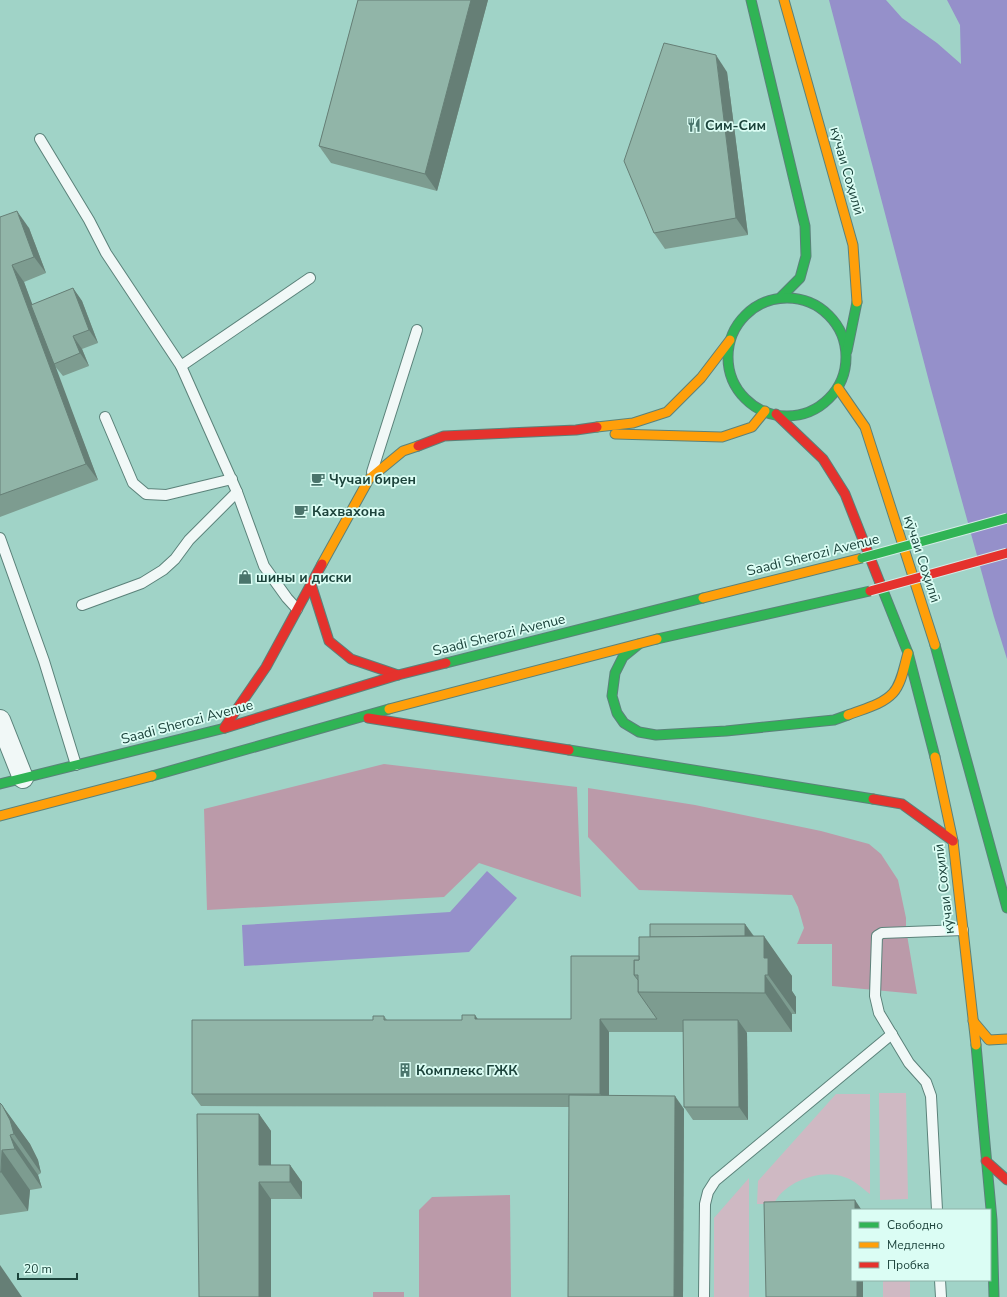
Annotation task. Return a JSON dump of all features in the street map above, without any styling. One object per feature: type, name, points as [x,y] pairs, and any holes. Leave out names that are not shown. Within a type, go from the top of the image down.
[{"type":"main road","points":[[224,728],[266,667],[369,480],[403,451],[444,436],[576,430],[633,423],[667,412],[701,378],[730,340],[741,320],[759,305],[781,297],[800,278],[806,256],[805,226],[751,0]]},
{"type":"main road","name":"кӯчаи Соҳилӣ","points":[[784,0],[853,245],[857,301],[847,352]]},
{"type":"main road","points":[[730,340],[728,357],[731,374],[738,389],[750,402],[765,411],[776,414],[794,415],[811,411],[826,401],[838,388],[847,352],[837,322],[812,302],[781,297]]},
{"type":"main road","name":"кӯчаи Соҳилӣ","points":[[838,388],[865,427],[934,641],[1007,908]]},
{"type":"main road","points":[[576,430],[629,435],[722,437],[752,427],[765,411]]},
{"type":"main road","name":"кӯчаи Соҳилӣ","points":[[776,414],[823,460],[845,494],[908,653],[939,773],[953,840],[981,1089],[990,1209]]},
{"type":"main road","name":"Saadi Sherozi Avenue","points":[[0,784],[224,728],[398,675],[862,558],[1007,518]]},
{"type":"main road","points":[[0,816],[208,761],[361,717],[640,643],[870,591],[1007,552]]},
{"type":"main road","points":[[311,584],[329,641],[351,659],[398,675]]},
{"type":"main road","points":[[640,643],[622,657],[614,673],[612,696],[617,713],[624,723],[639,732],[656,735],[726,731],[834,720],[882,702],[893,692],[900,680],[908,653]]},
{"type":"main road","points":[[361,717],[902,804],[953,840]]},
{"type":"main road","points":[[974,1021],[990,1040],[1007,1039]]},
{"type":"main road","points":[[986,1160],[1007,1180]]},
{"type":"main road","name":"кӯчаи Соҳилӣ","points":[[991,1220],[994,1297]]},
{"type":"street","points":[[0,720],[23,778]]},
{"type":"lane","points":[[40,139],[89,220],[106,253],[180,366],[232,480],[264,566],[297,610]]},
{"type":"lane","points":[[180,366],[310,278]]},
{"type":"lane","points":[[369,480],[417,330]]},
{"type":"lane","points":[[105,417],[133,483],[146,494],[166,495],[232,480]]},
{"type":"lane","points":[[82,604],[142,583],[163,570],[175,559],[189,540],[237,492]]},
{"type":"lane","points":[[0,538],[44,661],[76,765]]},
{"type":"lane","points":[[937,1209],[932,1096],[926,1082],[909,1063],[879,1013],[874,996],[877,936],[882,933],[963,930]]},
{"type":"lane","points":[[704,1297],[705,1204],[708,1192],[715,1181],[892,1034]]},
{"type":"lane","points":[[940,1281],[941,1297]]},
{"type":"shaded area","points":[[829,0],[886,0],[902,18],[937,43],[961,64],[960,25],[947,0],[1007,0],[1007,659],[931,389]]},
{"type":"shaded area","points":[[384,764],[577,787],[581,897],[479,863],[444,897],[207,910],[204,809]]},
{"type":"shaded area","points":[[588,788],[695,805],[821,831],[869,844],[881,854],[898,880],[906,918],[906,929],[917,994],[832,986],[832,944],[797,944],[804,928],[798,907],[792,895],[639,890],[588,837]]},
{"type":"shaded area","points":[[487,871],[517,898],[469,952],[244,966],[242,925],[450,912]]},
{"type":"shaded area","points":[[879,1093],[906,1093],[908,1199],[880,1200]]},
{"type":"shaded area","points":[[836,1094],[870,1094],[870,1194],[848,1178],[825,1174],[794,1183],[779,1196],[774,1204],[757,1204],[758,1181]]},
{"type":"shaded area","points":[[749,1178],[749,1297],[714,1297],[714,1218]]},
{"type":"shaded area","points":[[510,1195],[511,1297],[419,1297],[419,1210],[432,1197]]},
{"type":"shaded area","points":[[883,1281],[910,1281],[910,1297],[883,1297]]},
{"type":"shaded area","points":[[373,1292],[404,1292],[404,1297],[373,1297]]},
{"type":"building","points":[[358,0],[471,0],[425,174],[319,146]]},
{"type":"building","name":"Сим-Сим","points":[[664,43],[716,55],[736,218],[654,233],[624,161]]},
{"type":"building","points":[[17,211],[34,257],[12,265],[86,464],[0,495],[0,217]]},
{"type":"building","points":[[73,288],[89,330],[73,336],[80,353],[54,364],[31,305]]},
{"type":"building","points":[[650,924],[745,924],[745,936],[650,937]]},
{"type":"building","points":[[764,936],[764,958],[768,958],[768,975],[765,975],[765,993],[638,992],[638,975],[634,975],[634,960],[639,960],[639,937]]},
{"type":"building","name":"Комплекс ГЖК","points":[[571,956],[639,956],[639,960],[634,960],[634,975],[638,980],[638,992],[657,1019],[600,1019],[600,1094],[192,1094],[192,1020],[373,1020],[373,1016],[384,1016],[384,1020],[462,1020],[462,1015],[475,1015],[475,1019],[571,1019]]},
{"type":"building","points":[[683,1020],[738,1020],[739,1107],[684,1107]]},
{"type":"building","points":[[569,1095],[675,1096],[674,1297],[568,1297]]},
{"type":"building","points":[[0,1103],[10,1120],[14,1134],[10,1135],[15,1149],[2,1150],[1,1172],[0,1172]]},
{"type":"building","points":[[197,1114],[259,1114],[259,1165],[290,1165],[290,1182],[259,1182],[259,1297],[199,1297]]},
{"type":"building","points":[[855,1200],[855,1209],[851,1209],[851,1281],[857,1281],[857,1297],[766,1297],[764,1202]]},
{"type":"traffic: fast","points":[[751,0],[805,226],[806,256],[800,278],[781,297]]},
{"type":"traffic: fast","points":[[787,298],[809,303],[820,308],[836,324],[841,335],[846,357],[841,379],[836,390],[820,406],[809,411],[787,416],[765,411],[754,406],[738,390],[733,379],[728,357],[733,335],[738,324],[754,308],[765,303],[787,298]]},
{"type":"traffic: fast","points":[[847,351],[857,302]]},
{"type":"traffic: fast","points":[[862,558],[1007,518]]},
{"type":"traffic: fast","points":[[880,583],[908,653],[935,757]]},
{"type":"traffic: fast","points":[[657,639],[870,591]]},
{"type":"traffic: fast","points":[[446,663],[703,598]]},
{"type":"traffic: fast","points":[[639,644],[623,657],[615,673],[612,696],[617,713],[624,723],[639,732],[656,735],[726,731],[834,720],[848,715]]},
{"type":"traffic: fast","points":[[935,645],[1007,908]]},
{"type":"traffic: fast","points":[[152,776],[389,709]]},
{"type":"traffic: fast","points":[[0,784],[225,728]]},
{"type":"traffic: fast","points":[[569,750],[873,799]]},
{"type":"traffic: fast","points":[[976,1045],[991,1209]]},
{"type":"traffic: fast","points":[[991,1209],[994,1297]]},
{"type":"traffic: slow","points":[[784,0],[853,245],[857,302]]},
{"type":"traffic: slow","points":[[597,427],[633,423],[667,412],[701,378],[730,340]]},
{"type":"traffic: slow","points":[[838,388],[865,427],[935,645]]},
{"type":"traffic: slow","points":[[615,434],[722,437],[752,427],[765,411]]},
{"type":"traffic: slow","points":[[322,564],[369,479],[403,451],[418,446]]},
{"type":"traffic: slow","points":[[703,598],[862,558]]},
{"type":"traffic: slow","points":[[389,709],[657,639]]},
{"type":"traffic: slow","points":[[848,715],[878,704],[893,693],[901,679],[908,653]]},
{"type":"traffic: slow","points":[[935,757],[953,841],[976,1045]]},
{"type":"traffic: slow","points":[[0,816],[152,776]]},
{"type":"traffic: slow","points":[[973,1021],[989,1040],[1007,1039]]},
{"type":"traffic: jam","points":[[776,414],[823,459],[845,494],[880,583]]},
{"type":"traffic: jam","points":[[418,446],[444,436],[576,430],[597,427]]},
{"type":"traffic: jam","points":[[870,591],[1007,553]]},
{"type":"traffic: jam","points":[[224,728],[266,667],[322,564]]},
{"type":"traffic: jam","points":[[311,584],[329,641],[351,659],[398,675]]},
{"type":"traffic: jam","points":[[225,728],[398,675],[446,663]]},
{"type":"traffic: jam","points":[[368,718],[569,750]]},
{"type":"traffic: jam","points":[[873,799],[902,804],[953,841]]},
{"type":"traffic: jam","points":[[986,1161],[1007,1180]]},
{"type":"place","name":"Сим-Сим","points":[[694,125]]},
{"type":"place","name":"Чучаи бирен","points":[[318,479]]},
{"type":"place","name":"Кахвахона","points":[[301,511]]},
{"type":"place","name":"шины и диски","points":[[245,577]]},
{"type":"place","name":"Комплекс ГЖК","points":[[405,1070]]}]
